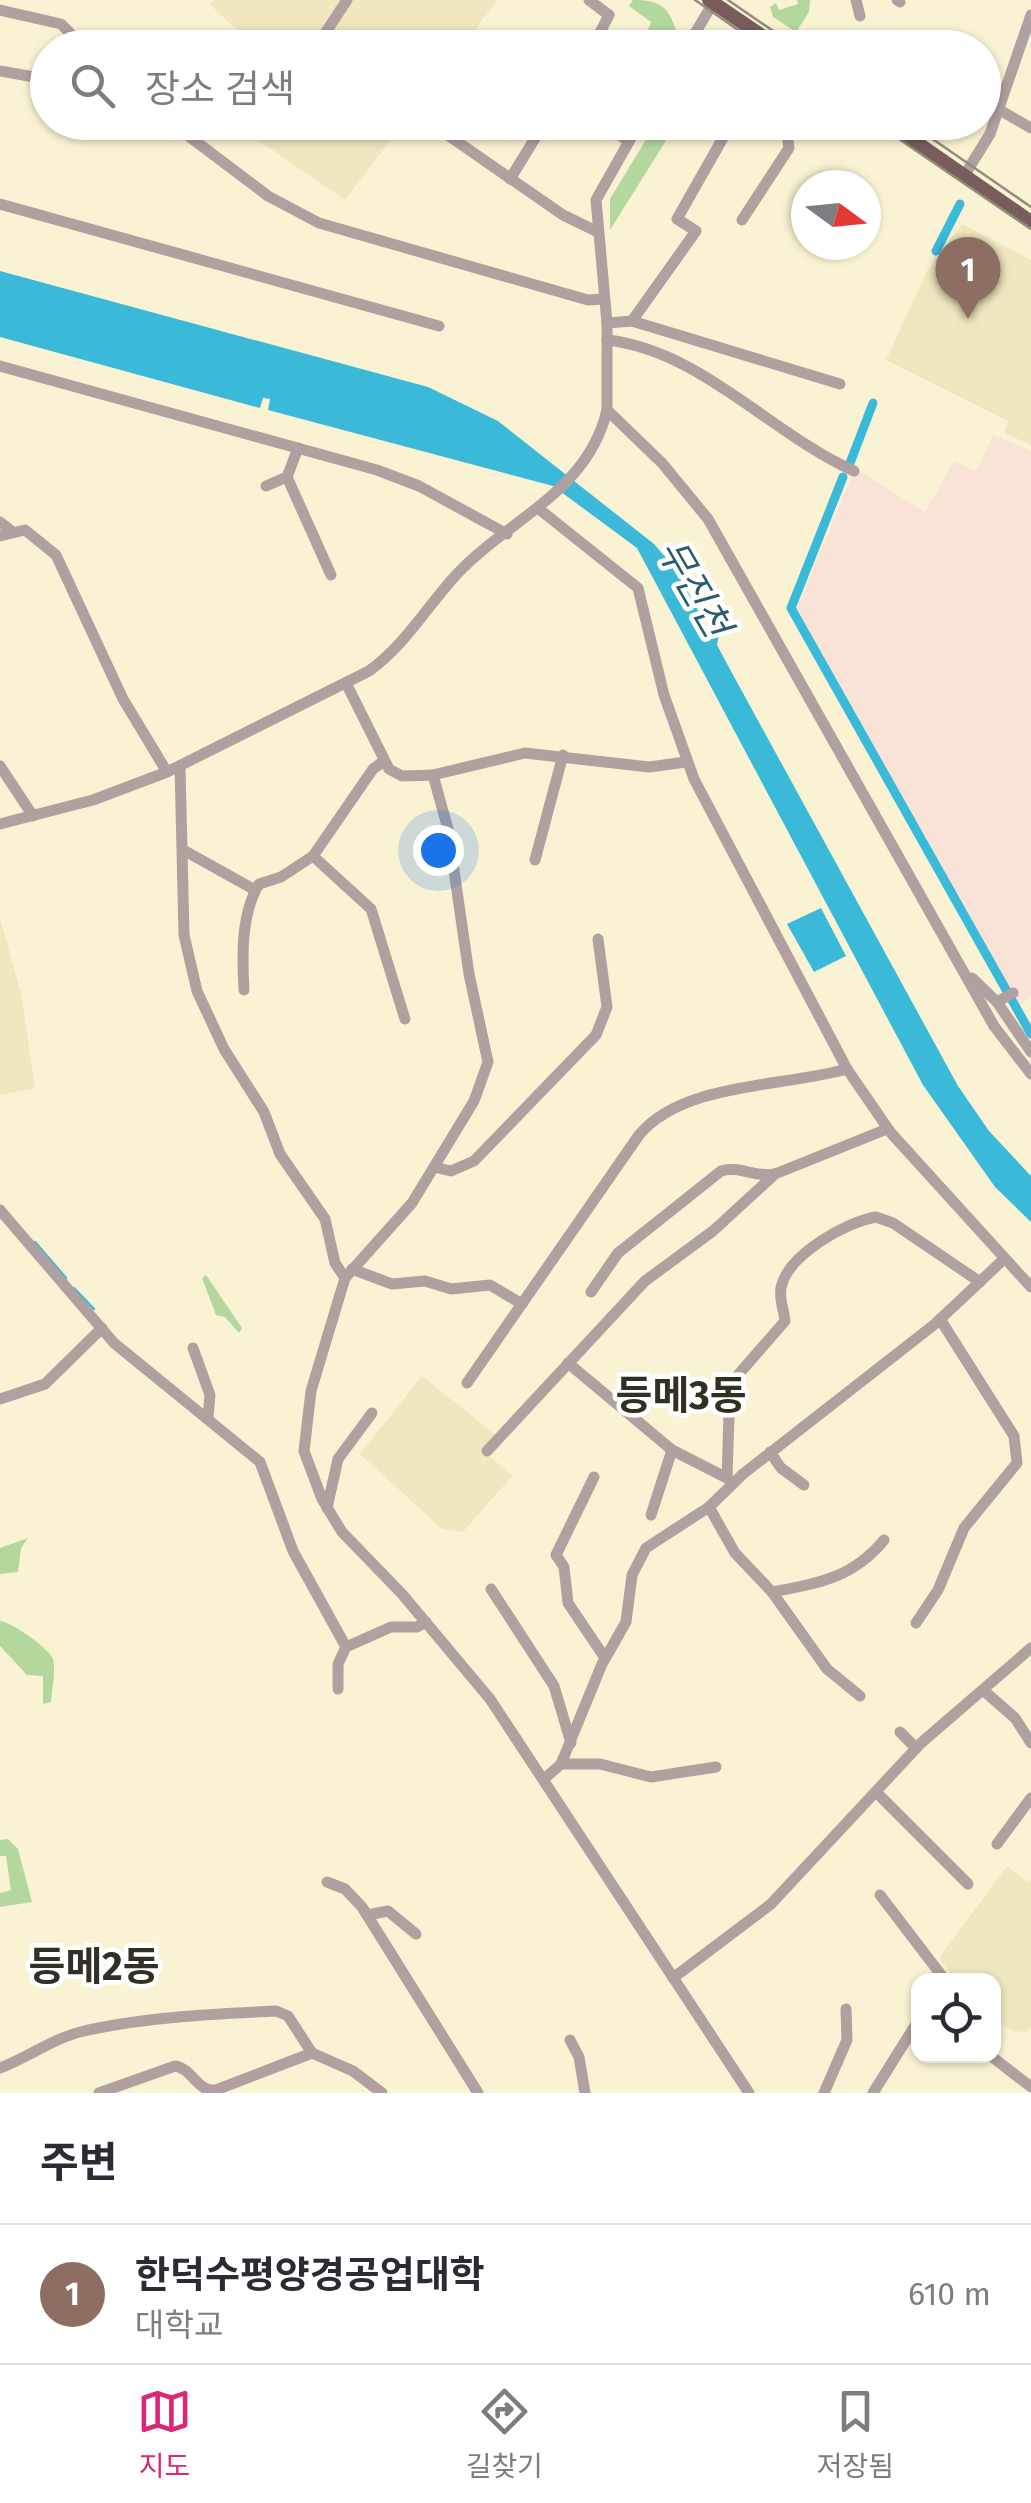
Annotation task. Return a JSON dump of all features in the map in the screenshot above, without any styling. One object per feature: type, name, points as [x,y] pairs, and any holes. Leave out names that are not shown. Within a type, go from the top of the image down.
[{"type":"main road","points":[[712,1],[754,30]]},
{"type":"main road","points":[[913,140],[1031,222]]},
{"type":"street","points":[[327,30],[347,0]]},
{"type":"street","points":[[589,0],[609,15],[601,30]]},
{"type":"street","points":[[856,0],[860,16]]},
{"type":"street","points":[[696,30],[712,1]]},
{"type":"street","points":[[0,10],[61,24],[67,30]]},
{"type":"street","points":[[1001,97],[1031,15]]},
{"type":"street","points":[[0,71],[30,76]]},
{"type":"street","points":[[1001,113],[1031,128]]},
{"type":"street","points":[[194,140],[268,196],[320,223],[588,300],[604,300]]},
{"type":"street","points":[[455,140],[598,232]]},
{"type":"street","points":[[510,179],[534,140]]},
{"type":"street","points":[[0,824],[93,800],[166,772],[347,685],[397,651],[454,577],[570,479],[596,444],[607,410],[607,340],[596,200],[629,140]]},
{"type":"street","points":[[632,321],[696,231],[678,220],[722,140]]},
{"type":"street","points":[[742,220],[790,148],[788,140]]},
{"type":"street","points":[[964,176],[986,140]]},
{"type":"street","points":[[0,204],[439,326]]},
{"type":"street","points":[[606,323],[632,321],[840,384]]},
{"type":"street","points":[[607,340],[633,343],[667,358],[817,454],[854,471]]},
{"type":"street","points":[[0,366],[298,448],[418,486],[507,534]]},
{"type":"street","points":[[607,410],[662,463],[708,519],[994,1026],[1031,1074]]},
{"type":"street","points":[[298,448],[287,477],[331,574]]},
{"type":"street","points":[[266,486],[287,477]]},
{"type":"street","points":[[539,508],[638,588],[650,643],[686,762],[847,1069],[887,1128],[1031,1287]]},
{"type":"street","points":[[0,522],[6,534],[34,533],[56,555],[122,699],[166,772]]},
{"type":"street","points":[[347,685],[394,774],[432,775],[525,754],[563,755],[650,768],[686,762]]},
{"type":"street","points":[[535,860],[563,755]]},
{"type":"street","points":[[244,990],[244,940],[259,884],[281,877],[313,856],[373,769],[384,761]]},
{"type":"street","points":[[0,766],[33,816]]},
{"type":"street","points":[[180,766],[184,935],[197,991],[224,1050],[264,1112],[280,1154],[325,1219],[334,1263],[348,1274],[392,1284],[425,1280],[451,1289],[490,1285],[522,1304]]},
{"type":"street","points":[[432,775],[448,829],[469,974],[488,1062],[484,1082],[412,1203],[348,1274],[311,1391],[304,1451],[328,1508],[364,1557],[426,1622],[490,1699],[749,2093]]},
{"type":"street","points":[[185,851],[256,890]]},
{"type":"street","points":[[313,856],[371,909],[405,1019]]},
{"type":"street","points":[[434,1167],[451,1172],[474,1161],[596,1035],[607,1007],[598,939]]},
{"type":"street","points":[[962,968],[1004,998],[1031,1052]]},
{"type":"street","points":[[467,1383],[639,1135],[660,1113],[689,1100],[847,1069]]},
{"type":"street","points":[[590,1292],[618,1253],[721,1171],[729,1168],[762,1177],[776,1174],[887,1128]]},
{"type":"street","points":[[488,1451],[645,1281],[713,1230],[776,1174]]},
{"type":"street","points":[[0,1210],[102,1328],[144,1370],[260,1462],[293,1551],[346,1646]]},
{"type":"street","points":[[730,1481],[730,1384],[785,1321],[780,1297],[784,1279],[808,1252],[876,1217],[893,1223],[980,1282]]},
{"type":"street","points":[[544,1779],[561,1764],[605,1658],[626,1622],[632,1575],[646,1548],[710,1507],[730,1481],[940,1319],[1004,1259]]},
{"type":"street","points":[[916,1623],[938,1590],[964,1528],[1008,1477],[1019,1456],[1014,1436],[940,1319]]},
{"type":"street","points":[[0,1399],[44,1384],[102,1328]]},
{"type":"street","points":[[193,1348],[210,1395],[208,1417]]},
{"type":"street","points":[[568,1363],[672,1450],[730,1481]]},
{"type":"street","points":[[328,1508],[338,1458],[372,1413]]},
{"type":"street","points":[[651,1515],[672,1450]]},
{"type":"street","points":[[770,1452],[782,1468],[804,1485]]},
{"type":"street","points":[[594,1477],[556,1555],[564,1567],[568,1603],[605,1658]]},
{"type":"street","points":[[710,1507],[735,1553],[772,1592],[827,1670],[860,1696]]},
{"type":"street","points":[[772,1592],[834,1580],[867,1562],[884,1540]]},
{"type":"street","points":[[491,1589],[554,1686],[571,1744]]},
{"type":"street","points":[[338,1689],[338,1664],[346,1646],[391,1627],[418,1627],[426,1622]]},
{"type":"street","points":[[672,1978],[761,1912],[916,1748],[1031,1648]]},
{"type":"street","points":[[983,1690],[1015,1718],[1031,1742]]},
{"type":"street","points":[[900,1732],[916,1748]]},
{"type":"street","points":[[561,1764],[600,1764],[650,1777],[716,1767]]},
{"type":"street","points":[[876,1793],[968,1884]]},
{"type":"street","points":[[997,1844],[1031,1798]]},
{"type":"street","points":[[327,1882],[352,1894],[367,1914],[478,2093]]},
{"type":"street","points":[[880,1894],[940,1973]]},
{"type":"street","points":[[367,1914],[388,1911],[416,1934]]},
{"type":"street","points":[[824,2093],[848,2040],[846,2009]]},
{"type":"street","points":[[0,2068],[51,2042],[86,2030],[188,2016],[276,2011],[288,2016],[312,2053],[353,2071],[382,2093]]},
{"type":"street","points":[[873,2093],[911,2032]]},
{"type":"street","points":[[570,2040],[580,2057],[585,2093]]},
{"type":"street","points":[[99,2093],[175,2066],[182,2067],[202,2087],[216,2090],[312,2053]]},
{"type":"street","points":[[1000,2063],[1031,2088]]},
{"type":"shaded area","points":[[498,0],[475,30],[238,30],[210,3]]},
{"type":"shaded area","points":[[258,140],[391,140],[345,200]]},
{"type":"shaded area","points":[[962,224],[1031,260],[1031,445],[1004,433],[1008,421],[886,360],[926,273]]},
{"type":"shaded area","points":[[993,435],[1031,451],[1031,995],[1019,1006],[797,609],[855,468],[925,512],[954,461],[976,471]]},
{"type":"shaded area","points":[[0,919],[21,993],[35,1088],[0,1095]]},
{"type":"shaded area","points":[[422,1376],[496,1435],[484,1451],[512,1476],[463,1532],[442,1529],[360,1454]]},
{"type":"shaded area","points":[[1007,1866],[1027,1882],[1031,1879],[1031,2027],[1027,2032],[1013,2031],[1001,2024],[1001,1973],[951,1973],[939,1958]]},
{"type":"green space","points":[[633,0],[659,5],[676,30],[648,30],[651,22],[629,6]]},
{"type":"green space","points":[[797,0],[810,0],[809,12],[797,30],[773,17],[770,7],[776,3],[779,10],[798,4]]},
{"type":"green space","points":[[646,140],[666,140],[610,230],[610,199]]},
{"type":"green space","points":[[206,1275],[242,1328],[239,1333],[225,1317],[216,1315],[202,1278]]},
{"type":"green space","points":[[28,1538],[21,1548],[18,1572],[0,1574],[0,1548]]},
{"type":"green space","points":[[0,1621],[20,1630],[50,1654],[54,1669],[51,1702],[43,1704],[43,1676],[27,1675],[0,1646]]},
{"type":"green space","points":[[8,1839],[18,1849],[32,1902],[0,1907],[0,1893],[11,1890],[6,1856],[0,1856],[0,1840]]},
{"type":"water","points":[[0,271],[428,387],[498,421],[654,544],[675,568],[708,629],[720,629],[717,645],[958,1086],[989,1131],[1031,1176],[1031,1222],[995,1187],[923,1085],[637,548],[553,486],[268,410],[270,399],[263,398],[260,408],[0,337]]},
{"type":"water","points":[[821,908],[846,956],[814,972],[787,924]]},
{"type":"waterway","points":[[936,251],[960,204]]},
{"type":"waterway","points":[[850,463],[873,403]]},
{"type":"waterway","points":[[843,477],[791,608],[1031,1034]]},
{"type":"waterway","points":[[35,1242],[66,1278]]},
{"type":"waterway","points":[[74,1288],[94,1309]]},
{"type":"tram line","points":[[695,0],[738,30]]},
{"type":"tram line","points":[[728,0],[772,30]]},
{"type":"tram line","points":[[900,140],[1031,229]]},
{"type":"tram line","points":[[934,140],[1031,207]]},
{"type":"place","name":"한덕수평양경공업대학","points":[[968,319]]},
{"type":"district","name":"등메3동","points":[[681,1395]]},
{"type":"district","name":"등메2동","points":[[94,1966]]},
{"type":"water label","name":"무진천","points":[[694,588]]}]
